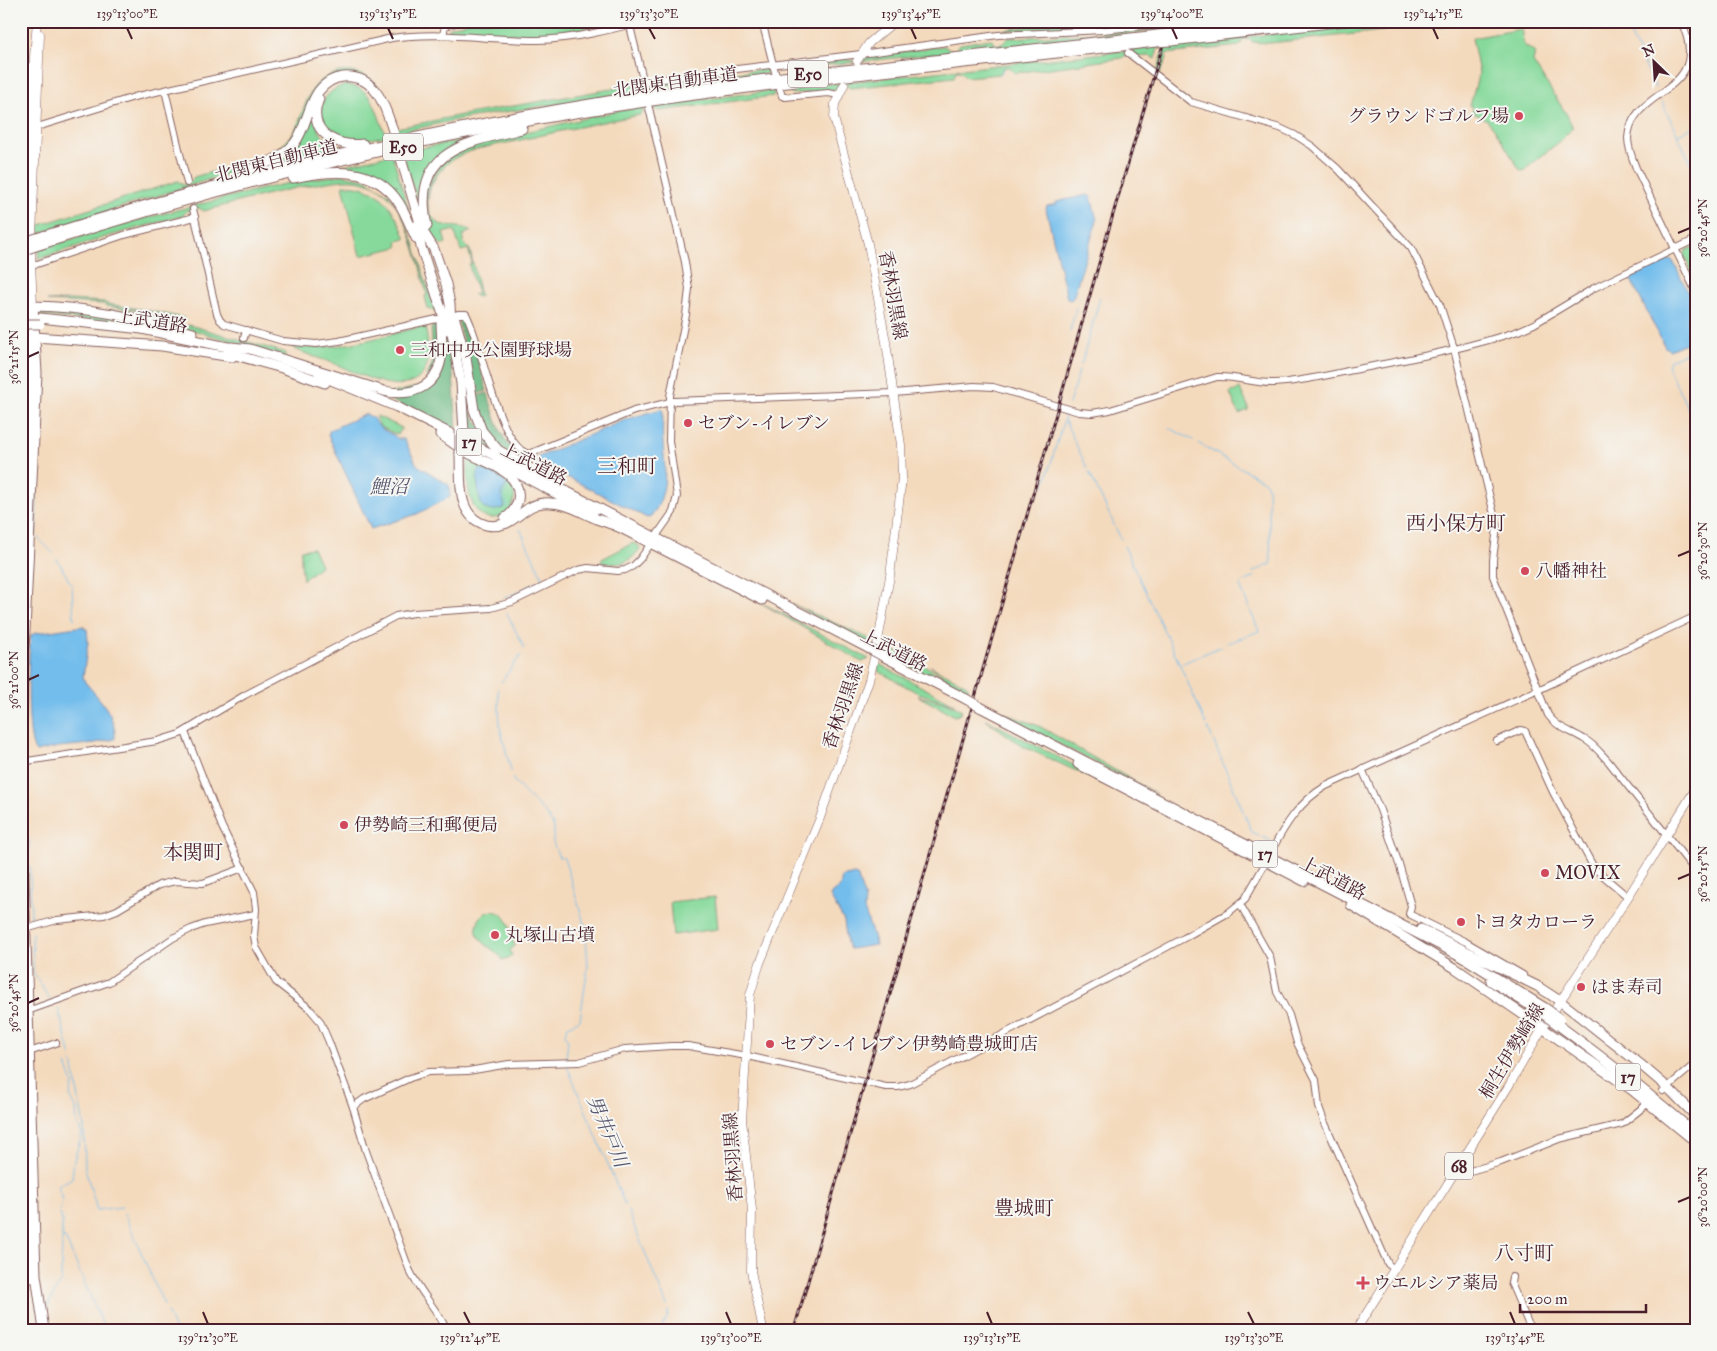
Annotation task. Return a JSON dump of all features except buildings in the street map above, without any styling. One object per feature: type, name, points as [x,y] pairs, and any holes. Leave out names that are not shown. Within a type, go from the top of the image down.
[{"type":"highway","name":"北関東自動車道","points":[[1172,37],[1282,21]]},
{"type":"highway","name":"北関東自動車道","points":[[21,251],[42,240],[141,206],[307,161],[460,127],[672,91],[756,80],[1157,38],[1347,21]]},
{"type":"highway","name":"北関東自動車道","points":[[21,243],[42,240],[267,179],[381,151],[478,131],[609,108],[758,87],[1157,38]]},
{"type":"highway","points":[[141,206],[257,167],[278,157],[299,136],[317,93],[336,78],[361,79],[371,86],[380,97],[392,135],[377,100],[369,90],[358,83],[345,81],[338,82],[326,90],[318,101],[316,119],[322,132],[333,141],[349,145],[460,127]]},
{"type":"highway","points":[[557,487],[535,471],[498,450],[482,431],[474,410],[466,358],[444,279],[431,243],[425,216],[424,194],[433,170],[449,152],[462,144],[609,108]]},
{"type":"highway","points":[[21,589],[29,392],[26,306],[73,308],[118,314],[250,349],[384,391],[395,393],[410,392],[426,386],[437,372],[442,351],[439,315],[397,153],[422,230],[431,243]]},
{"type":"highway","points":[[199,197],[317,174],[344,172],[359,174],[376,180],[394,196],[421,247]]},
{"type":"highway","points":[[450,304],[451,327],[461,383],[463,501],[469,514],[480,523],[490,526],[499,525],[512,520],[535,505],[551,503],[574,508],[596,519],[619,527]]},
{"type":"highway","points":[[439,315],[447,329],[455,368],[462,431]]},
{"type":"highway","name":"上武道路","points":[[21,318],[165,339],[204,347],[257,361],[348,392],[440,434],[619,527],[654,541]]},
{"type":"highway","name":"上武道路","points":[[21,324],[40,321],[142,329],[231,347],[324,376],[375,397],[557,487],[654,541],[1350,902],[1461,956],[1609,1054],[1696,1126]]},
{"type":"highway","points":[[28,337],[162,346],[257,361]]},
{"type":"highway","points":[[21,746],[37,373],[28,337]]},
{"type":"highway","points":[[231,347],[250,349],[268,358]]},
{"type":"highway","points":[[440,434],[510,477],[515,484],[518,495],[515,509],[508,517],[491,522],[482,519],[472,511],[466,491],[462,455]]},
{"type":"highway","points":[[21,776],[24,1053],[29,1265],[38,1330]]},
{"type":"highway","points":[[1350,902],[1382,911],[1537,986],[1560,1001],[1621,1048],[1696,1116]]},
{"type":"highway","points":[[1350,902],[1455,968],[1650,1102],[1696,1142]]},
{"type":"highway","name":"上武道路","points":[[1559,1021],[1696,1134]]},
{"type":"highway","points":[[24,1053],[36,1275],[44,1330]]},
{"type":"main road","points":[[26,306],[31,264],[33,68],[38,21]]},
{"type":"main road","points":[[26,306],[24,264],[38,21]]},
{"type":"main road","points":[[859,58],[869,43],[895,21]]},
{"type":"main road","name":"香林羽黒線","points":[[762,1330],[751,1271],[752,1210],[742,1120],[750,995],[753,981],[820,818],[872,670],[890,576],[902,478],[901,445],[894,393],[868,244],[834,118],[834,107],[844,85]]},
{"type":"main road","name":"桐生伊勢崎線","points":[[1356,1330],[1510,1084],[1542,1029],[1696,788]]},
{"type":"street","points":[[443,35],[444,28],[447,25],[464,21]]},
{"type":"street","points":[[21,132],[118,101],[382,40],[409,36],[443,35],[549,39],[580,36],[644,21]]},
{"type":"street","points":[[762,21],[775,72]]},
{"type":"street","points":[[629,23],[644,85],[773,64],[859,58],[998,35],[1102,30],[1189,21]]},
{"type":"street","points":[[1681,21],[1688,37],[1689,46],[1688,61],[1685,69],[1673,85],[1639,112],[1632,124],[1628,138],[1629,149],[1636,168],[1696,292]]},
{"type":"street","points":[[1128,53],[1191,102],[1280,128],[1304,140],[1327,158],[1411,248],[1440,305],[1454,348],[1497,527],[1493,576],[1550,719],[1566,731],[1593,745],[1696,872]]},
{"type":"street","points":[[21,59],[26,65],[33,68]]},
{"type":"street","points":[[165,90],[187,184]]},
{"type":"street","points":[[780,90],[782,96],[785,97],[828,93],[839,95]]},
{"type":"street","points":[[21,762],[165,740],[185,732],[240,698],[336,649],[388,619],[414,613],[483,609],[500,606],[578,570],[598,568],[618,571],[629,568],[637,563],[654,541],[675,507],[677,496],[669,440],[670,402],[672,382],[688,309],[689,283],[649,108]]},
{"type":"street","points":[[193,209],[220,320],[224,324],[283,341],[318,344],[339,341],[439,315]]},
{"type":"street","points":[[31,264],[37,264],[152,227],[195,217]]},
{"type":"street","points":[[458,314],[466,314],[471,324],[506,430],[517,446],[527,454],[535,453],[628,413],[670,402],[894,393],[988,386],[1079,412],[1097,412],[1110,410],[1217,376],[1262,383],[1282,383],[1397,362],[1495,338],[1526,328],[1594,288],[1696,239]]},
{"type":"street","points":[[244,338],[246,330]]},
{"type":"street","points":[[1271,852],[1285,825],[1308,799],[1326,786],[1696,616]]},
{"type":"street","points":[[1497,741],[1522,730],[1525,731],[1553,792],[1594,868],[1628,897]]},
{"type":"street","points":[[185,732],[222,827],[254,892],[254,936],[259,953],[276,982],[308,1008],[320,1021],[330,1042],[366,1151],[409,1269],[416,1284],[440,1316],[446,1330]]},
{"type":"street","points":[[1362,769],[1380,810],[1400,867],[1411,906],[1409,914],[1466,942],[1531,979],[1537,986]]},
{"type":"street","points":[[353,1107],[364,1099],[428,1072],[468,1071],[509,1064],[579,1062],[625,1049],[688,1046],[747,1056],[886,1087],[906,1085],[1184,938],[1240,904],[1265,864]]},
{"type":"street","points":[[24,929],[57,920],[104,915],[117,910],[159,885],[175,882],[203,883],[243,868]]},
{"type":"street","points":[[1240,904],[1270,957],[1277,992],[1289,1015],[1296,1042],[1316,1080],[1321,1115],[1388,1264],[1394,1269]]},
{"type":"street","points":[[24,1012],[109,982],[173,938],[191,929],[255,914]]},
{"type":"street","points":[[24,1053],[56,1043]]},
{"type":"street","points":[[1665,1089],[1696,1063]]},
{"type":"street","points":[[1453,1176],[1501,1162],[1559,1139],[1622,1124],[1650,1102]]},
{"type":"street","points":[[1512,1277],[1511,1283],[1532,1330]]},
{"type":"green space","points":[[474,21],[618,21],[540,35],[449,31],[449,27]]},
{"type":"green space","points":[[1097,21],[1099,24],[1104,21],[1149,21],[999,31],[1050,22]]},
{"type":"green space","points":[[1166,21],[1155,59],[1150,56],[1137,57],[1126,55],[1122,58],[1015,73],[1008,67],[1003,68],[1000,74],[966,77],[960,71],[956,71],[954,77],[850,88],[840,84],[836,89],[793,94],[786,89],[1149,48],[1160,30],[859,62],[866,57],[944,46],[954,51],[960,44],[991,39],[997,45],[1002,44],[1008,38],[1103,33],[1161,27]]},
{"type":"green space","points":[[1173,21],[1177,27],[1236,21],[1175,28],[1173,29],[1169,45],[1397,21],[1500,21],[1415,28],[1409,23],[1405,23],[1401,29],[1270,43],[1253,42],[1249,39],[1244,39],[1239,46],[1165,54],[1167,58],[1160,74],[1157,72]]},
{"type":"green space","name":"グラウンドゴルフ場","points":[[1521,29],[1524,45],[1535,53],[1533,62],[1567,115],[1573,128],[1523,171],[1520,170],[1494,128],[1487,120],[1472,112],[1473,108],[1470,106],[1479,73],[1472,38]]},
{"type":"green space","points":[[845,59],[858,62],[781,70],[783,66]]},
{"type":"green space","points":[[765,69],[770,73],[690,83],[460,119],[396,133],[384,96],[397,128],[635,85],[641,89],[664,81]]},
{"type":"green space","points":[[338,72],[361,74],[370,79],[380,88],[370,81],[334,75],[294,138],[271,157],[239,170],[40,233],[38,226],[178,181],[183,185],[191,182],[194,177],[238,165],[271,153],[283,145],[292,135],[309,96],[317,84]]},
{"type":"green space","points":[[345,85],[356,87],[369,96],[374,103],[387,136],[357,141],[345,140],[330,134],[324,127],[320,110],[323,102],[335,89]]},
{"type":"green space","points":[[775,90],[773,96],[659,111],[653,108],[645,109],[640,115],[478,149],[450,161],[437,175],[429,192],[435,173],[445,160],[473,144],[617,111]]},
{"type":"green space","points":[[312,109],[321,134],[330,141],[344,147],[269,166],[286,156]]},
{"type":"green space","points":[[467,139],[444,152],[435,161],[422,217],[402,152]]},
{"type":"green space","points":[[392,154],[412,221],[398,195],[382,179],[361,171],[332,168]]},
{"type":"green space","points":[[343,175],[365,179],[381,189],[360,181],[344,180],[274,193],[204,211],[199,208],[187,211],[182,216],[109,236],[38,259],[39,249],[236,195],[307,180]]},
{"type":"green space","points":[[343,185],[367,189],[384,200],[396,217],[406,239],[397,241],[398,247],[360,256]]},
{"type":"green space","points":[[381,189],[389,194],[399,210]]},
{"type":"green space","points":[[428,201],[429,210],[437,222],[446,226],[461,227],[471,231],[463,235],[463,242],[470,250],[479,297],[474,294],[478,293],[469,265],[472,263],[468,249],[461,251],[454,230],[443,233],[446,243],[441,245],[431,233],[427,207]]},
{"type":"green space","points":[[399,210],[404,218],[414,243],[435,311],[428,309],[425,296],[427,295],[418,259]]},
{"type":"green space","points":[[1696,246],[1696,280],[1684,256],[1686,250]]},
{"type":"green space","points":[[47,301],[104,302],[185,318],[183,320],[149,312],[106,306],[104,304]]},
{"type":"green space","points":[[41,309],[74,309],[184,332],[39,315]]},
{"type":"green space","points":[[110,310],[177,322],[180,326],[184,327],[189,325],[286,353],[286,357],[193,330]]},
{"type":"green space","points":[[460,318],[465,320],[487,391],[476,394],[477,396],[488,393],[496,420],[504,437],[521,459],[504,451],[482,425],[458,320]]},
{"type":"green space","points":[[435,324],[438,324],[440,344],[435,369],[426,379],[433,361],[431,329]]},
{"type":"green space","points":[[424,326],[426,328],[428,349],[427,365],[417,379],[406,384],[380,382],[294,349],[294,347],[310,348],[343,345]]},
{"type":"green space","points":[[455,327],[459,337],[472,414],[497,453],[468,438],[471,434],[467,434]]},
{"type":"green space","points":[[445,330],[453,374],[457,429],[357,385],[389,394],[433,383]]},
{"type":"green space","points":[[1240,389],[1248,410],[1239,414],[1230,393]]},
{"type":"green space","points":[[377,416],[402,428],[398,435],[380,427]]},
{"type":"green space","points":[[468,457],[502,474],[510,483],[514,493],[513,502],[509,510],[503,515],[494,518],[486,517],[478,512],[470,497],[468,486]]},
{"type":"green space","points":[[633,543],[638,545],[640,549],[627,561],[623,563],[601,563],[602,559]]},
{"type":"green space","points":[[313,548],[321,565],[303,580],[301,550]]},
{"type":"green space","points":[[758,601],[869,659],[862,662]]},
{"type":"green space","points":[[792,604],[870,639],[870,646]]},
{"type":"green space","points":[[883,645],[926,666],[959,691],[881,651],[885,647],[882,647],[880,650]]},
{"type":"green space","points":[[879,664],[956,705],[918,693],[878,671]]},
{"type":"green space","points":[[930,666],[968,686],[967,694]]},
{"type":"green space","points":[[918,696],[946,703],[962,710],[960,714],[955,716]]},
{"type":"green space","points":[[988,707],[1039,726],[1156,794]]},
{"type":"green space","points":[[985,719],[1146,803],[1024,747]]},
{"type":"green space","points":[[715,897],[718,929],[673,935],[670,902]]},
{"type":"green space","name":"丸塚山古墳","points":[[493,911],[504,916],[507,920],[515,946],[510,950],[512,956],[503,960],[478,935],[477,930],[480,918],[486,913]]},
{"type":"water","points":[[1087,195],[1091,197],[1097,220],[1073,298],[1070,300],[1067,298],[1046,209],[1047,206],[1057,204],[1056,202]]},
{"type":"water","points":[[1669,260],[1673,261],[1696,309],[1696,338],[1670,350],[1665,347],[1631,280],[1636,275]]},
{"type":"water","points":[[661,409],[663,411],[664,481],[661,499],[651,517],[647,518],[536,461],[536,458],[627,419]]},
{"type":"water","name":"鯉沼","points":[[366,414],[383,430],[398,439],[404,439],[417,465],[449,485],[450,497],[417,514],[371,529],[328,435],[330,430]]},
{"type":"water","points":[[479,469],[491,471],[507,484],[501,494],[505,507],[489,510],[482,506],[478,486]]},
{"type":"water","points":[[84,626],[84,629],[87,629],[88,642],[83,677],[110,714],[115,730],[115,739],[36,752],[30,731],[29,715],[28,677],[31,635]]},
{"type":"water","points":[[857,875],[865,899],[864,909],[876,945],[850,949],[847,943],[844,921],[830,896],[840,887],[842,877]]},
{"type":"waterway","points":[[1624,21],[1656,89]]},
{"type":"waterway","points":[[1000,74],[1004,68]]},
{"type":"waterway","points":[[1662,102],[1696,174]]},
{"type":"waterway","points":[[1678,134],[1696,126]]},
{"type":"waterway","points":[[1081,365],[1100,298]]},
{"type":"waterway","points":[[1070,331],[1076,308]]},
{"type":"waterway","points":[[1696,348],[1670,360],[1668,367],[1696,426]]},
{"type":"waterway","points":[[1069,404],[1079,371]]},
{"type":"waterway","points":[[1044,486],[1066,413]]},
{"type":"waterway","points":[[37,473],[41,420]]},
{"type":"waterway","points":[[1065,421],[1087,468]]},
{"type":"waterway","points":[[1169,428],[1193,440]]},
{"type":"waterway","points":[[1198,443],[1267,483],[1271,564],[1253,572]]},
{"type":"waterway","points":[[1089,472],[1121,539]]},
{"type":"waterway","points":[[37,483],[36,536],[53,553]]},
{"type":"waterway","name":"男井戸川","points":[[508,507],[503,495],[510,484]]},
{"type":"waterway","name":"男井戸川","points":[[504,598],[543,579],[520,529]]},
{"type":"waterway","points":[[1124,546],[1206,724]]},
{"type":"waterway","points":[[57,559],[72,586],[74,619]]},
{"type":"waterway","points":[[1226,644],[1259,631],[1239,584],[1255,577]]},
{"type":"waterway","name":"男井戸川","points":[[507,613],[524,648]]},
{"type":"waterway","points":[[1181,664],[1222,646]]},
{"type":"waterway","name":"男井戸川","points":[[501,682],[521,655]]},
{"type":"waterway","name":"男井戸川","points":[[498,689],[500,727],[511,771]]},
{"type":"waterway","points":[[1208,728],[1252,832],[1271,841]]},
{"type":"waterway","name":"男井戸川","points":[[512,778],[521,790],[543,811],[553,825],[553,844],[559,857],[564,858],[585,926],[588,965],[580,1020],[568,1026],[565,1034],[568,1041],[566,1058]]},
{"type":"waterway","points":[[29,839],[29,860]]},
{"type":"waterway","points":[[30,866],[31,921]]},
{"type":"waterway","points":[[32,933],[33,972],[50,1000]]},
{"type":"waterway","points":[[58,1008],[71,1057]]},
{"type":"waterway","points":[[72,1062],[84,1127],[85,1168],[97,1210],[122,1207]]},
{"type":"waterway","points":[[60,1210],[62,1199],[58,1186],[72,1178],[74,1160],[82,1134],[77,1123],[76,1108],[70,1096],[73,1084],[66,1064]]},
{"type":"waterway","name":"男井戸川","points":[[567,1066],[625,1205]]},
{"type":"waterway","name":"男井戸川","points":[[628,1211],[667,1306]]},
{"type":"waterway","points":[[124,1213],[164,1305]]},
{"type":"waterway","points":[[60,1214],[62,1238],[65,1238],[105,1330]]},
{"type":"waterway","points":[[47,1308],[61,1280],[62,1239]]},
{"type":"waterway","name":"男井戸川","points":[[660,1330],[669,1311]]},
{"type":"waterway","points":[[167,1312],[175,1330]]},
{"type":"railway","points":[[794,1330],[1170,21]]},
{"type":"place","name":"グラウンドゴルフ場","points":[[1519,116]]},
{"type":"place","name":"三和中央公園野球場","points":[[400,350]]},
{"type":"place","name":"セブン-イレブン","points":[[688,423]]},
{"type":"place","name":"八幡神社","points":[[1525,571]]},
{"type":"place","name":"伊勢崎三和郵便局","points":[[344,825]]},
{"type":"place","name":"MOVIX","points":[[1545,873]]},
{"type":"place","name":"トヨタカローラ","points":[[1461,922]]},
{"type":"place","name":"丸塚山古墳","points":[[495,935]]},
{"type":"place","name":"はま寿司","points":[[1581,987]]},
{"type":"place","name":"セブン-イレブン伊勢崎豊城町店","points":[[770,1044]]},
{"type":"place","name":"ウエルシア薬局","points":[[1363,1283]]},
{"type":"district","name":"三和町","points":[[627,466]]},
{"type":"district","name":"西小保方町","points":[[1456,523]]},
{"type":"district","name":"本関町","points":[[193,852]]},
{"type":"district","name":"豊城町","points":[[1024,1208]]},
{"type":"district","name":"八寸町","points":[[1524,1253]]}]
